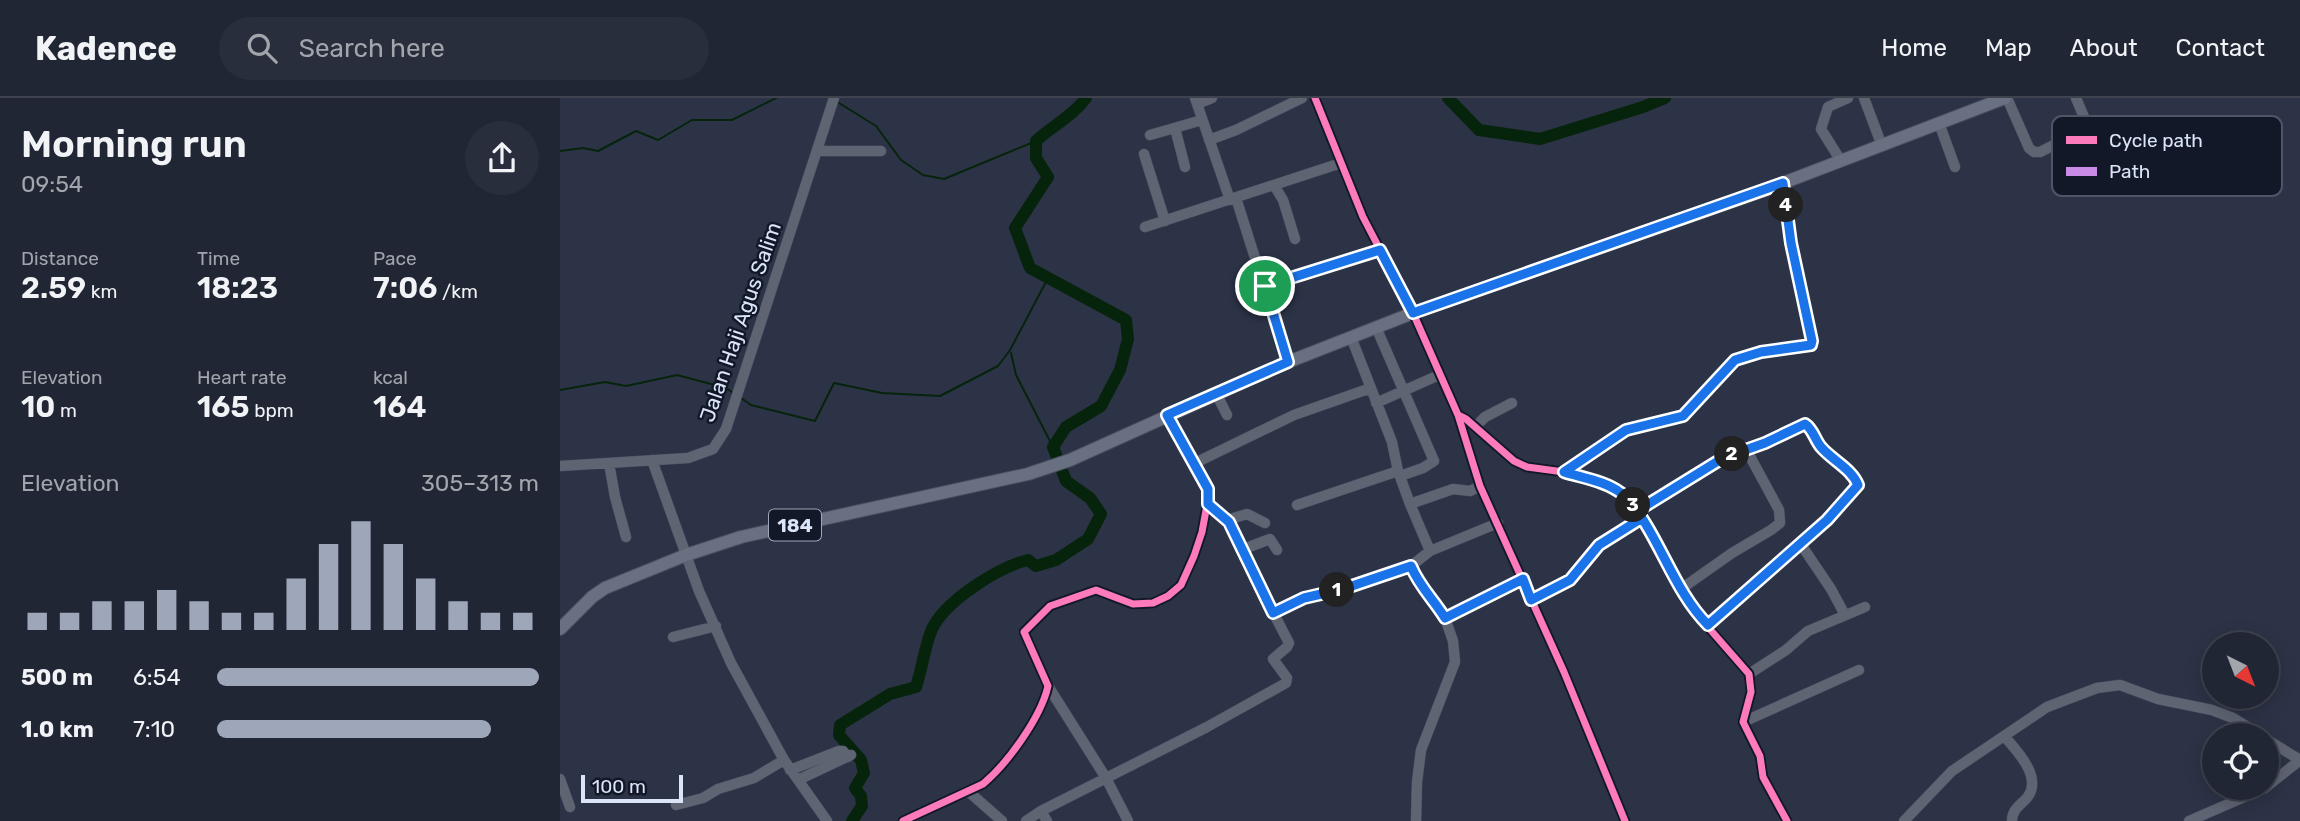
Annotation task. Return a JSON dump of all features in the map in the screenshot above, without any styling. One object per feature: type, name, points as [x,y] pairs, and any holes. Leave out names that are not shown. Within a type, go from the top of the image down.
[{"type":"main road","name":"184","points":[[560,629],[592,597],[605,588],[686,555],[741,537],[1050,467],[1288,362],[1376,327],[1783,183],[1999,99]]},
{"type":"street","name":"Jalan Haji Agus Salim","points":[[560,466],[688,458],[713,449],[726,429],[834,98]]},
{"type":"street","points":[[1212,98],[1196,101],[1265,286],[1288,362]]},
{"type":"street","points":[[1209,141],[1302,98]]},
{"type":"street","points":[[1314,98],[1380,250],[1413,313],[1458,415],[1480,486],[1523,579],[1625,821]]},
{"type":"street","points":[[1841,161],[1821,129],[1828,107],[1848,98]]},
{"type":"street","points":[[1864,98],[1882,146]]},
{"type":"street","points":[[2076,98],[2084,116]]},
{"type":"street","points":[[1999,99],[2013,116],[2029,148],[2040,152],[2052,144]]},
{"type":"street","points":[[1150,135],[1202,120]]},
{"type":"street","points":[[1939,124],[1955,167]]},
{"type":"street","points":[[1175,128],[1185,167]]},
{"type":"street","points":[[817,151],[881,151]]},
{"type":"street","points":[[1144,154],[1165,221]]},
{"type":"street","points":[[1145,226],[1341,163]]},
{"type":"street","points":[[1564,472],[1626,430],[1683,416],[1735,360],[1761,352],[1811,345],[1791,243],[1783,183]]},
{"type":"street","points":[[1274,185],[1283,200],[1294,239]]},
{"type":"street","points":[[1265,286],[1380,250]]},
{"type":"street","points":[[1297,505],[1434,462],[1376,327]]},
{"type":"street","points":[[1351,337],[1392,442],[1399,474],[1410,504],[1430,551]]},
{"type":"street","points":[[1376,402],[1439,375]]},
{"type":"street","points":[[1193,464],[1294,415],[1371,388]]},
{"type":"street","points":[[1216,393],[1227,415]]},
{"type":"street","points":[[1475,427],[1485,417],[1512,403]]},
{"type":"street","points":[[1128,821],[1106,778],[1048,686],[1024,632],[1026,627],[1050,606],[1091,591],[1102,591],[1133,604],[1143,605],[1168,596],[1181,585],[1202,533],[1208,489],[1167,415]]},
{"type":"street","points":[[1458,415],[1514,461],[1527,467],[1564,472],[1619,491],[1629,499],[1695,611],[1749,674],[1751,692],[1743,722],[1760,756],[1763,777],[1787,821]]},
{"type":"street","points":[[1531,600],[1570,580],[1599,545],[1639,514],[1723,458],[1807,425],[1822,448],[1855,478],[1858,485],[1827,520],[1708,625]]},
{"type":"street","points":[[1681,589],[1780,523],[1779,510],[1746,449]]},
{"type":"street","points":[[652,460],[699,591],[731,663],[783,760],[827,821]]},
{"type":"street","points":[[609,463],[626,537]]},
{"type":"street","points":[[1410,504],[1453,489],[1470,491],[1480,486]]},
{"type":"street","points":[[1026,821],[1208,727],[1286,683],[1287,678],[1273,659],[1289,643],[1227,520],[1208,504]]},
{"type":"street","points":[[1227,520],[1248,514],[1265,523]]},
{"type":"street","points":[[1273,613],[1304,598],[1343,589],[1411,566],[1430,551],[1498,523]]},
{"type":"street","points":[[1241,550],[1270,539],[1277,550]]},
{"type":"street","points":[[1800,543],[1845,615]]},
{"type":"street","points":[[1411,566],[1418,584],[1436,603],[1445,618],[1453,641],[1454,662],[1421,750],[1416,821]]},
{"type":"street","points":[[1445,618],[1523,579]]},
{"type":"street","points":[[1749,674],[1786,650],[1808,631],[1865,607]]},
{"type":"street","points":[[673,637],[716,626]]},
{"type":"street","points":[[1743,722],[1859,670]]},
{"type":"street","points":[[1904,821],[1952,771],[2047,708],[2071,696],[2115,684],[2158,699],[2224,714],[2240,723]]},
{"type":"street","points":[[903,821],[969,792],[990,778],[1037,717],[1048,686]]},
{"type":"street","points":[[2005,737],[2024,760],[2033,781],[2030,793],[2016,807],[2012,821]]},
{"type":"street","points":[[2279,746],[2300,760],[2279,777]]},
{"type":"street","points":[[790,769],[842,750],[850,755],[798,780]]},
{"type":"street","points":[[676,805],[703,798],[725,786],[754,778],[783,760]]},
{"type":"street","points":[[560,779],[570,807]]},
{"type":"street","points":[[969,792],[1002,821]]},
{"type":"street","points":[[2189,821],[2237,800]]},
{"type":"street","points":[[1041,811],[1047,821]]},
{"type":"waterway","points":[[560,151],[583,148],[598,151],[636,131],[658,140],[692,120],[732,120],[776,98]]},
{"type":"waterway","points":[[852,821],[862,806],[861,796],[855,788],[864,773],[861,760],[839,735],[840,725],[890,694],[916,687],[932,629],[961,596],[989,577],[1016,564],[1028,560],[1036,566],[1056,560],[1088,539],[1101,514],[1090,498],[1066,481],[1053,447],[1066,427],[1101,406],[1120,370],[1128,339],[1126,320],[1030,268],[1015,228],[1048,177],[1036,158],[1036,141],[1086,98]]},
{"type":"waterway","points":[[1448,98],[1479,130],[1540,139],[1665,98]]},
{"type":"waterway","points":[[839,103],[876,126],[901,160],[923,175],[944,179],[1036,141]]},
{"type":"waterway","points":[[741,398],[751,405],[815,421],[834,383],[882,393],[940,396],[998,366],[1010,350],[1048,278]]},
{"type":"waterway","points":[[1011,353],[1016,375],[1053,447]]},
{"type":"waterway","points":[[560,390],[605,382],[626,386],[677,375],[726,388],[733,393]]},
{"type":"marked path","points":[[1531,600],[1570,580],[1599,545],[1641,518]]},
{"type":"cycle path","points":[[1315,98],[1363,217],[1413,313],[1458,415],[1480,486],[1564,672],[1625,821]]},
{"type":"cycle path","points":[[903,821],[983,784],[1022,739],[1048,686],[1024,632],[1050,606],[1096,590],[1133,604],[1153,603],[1168,596],[1181,585],[1202,532],[1209,494],[1167,415]]},
{"type":"cycle path","points":[[1458,415],[1514,461],[1527,467],[1564,472],[1598,482],[1619,491],[1629,499],[1694,611],[1749,674],[1751,692],[1743,722],[1760,756],[1763,777],[1787,821]]},
{"type":"route","points":[[1265,286],[1288,362],[1167,415],[1208,489],[1208,504],[1229,522],[1273,613],[1304,598],[1343,589],[1411,566],[1418,584],[1436,603],[1445,618],[1523,579],[1531,600],[1562,586],[1576,576],[1599,545],[1642,518],[1637,511],[1723,458],[1765,443],[1805,424],[1809,426],[1822,448],[1855,478],[1858,485],[1827,520],[1708,625],[1688,601],[1654,538],[1642,518],[1637,511],[1629,499],[1611,487],[1564,472],[1634,426],[1683,416],[1735,360],[1761,352],[1811,345],[1791,243],[1783,183],[1413,313],[1380,250],[1265,286]]}]
